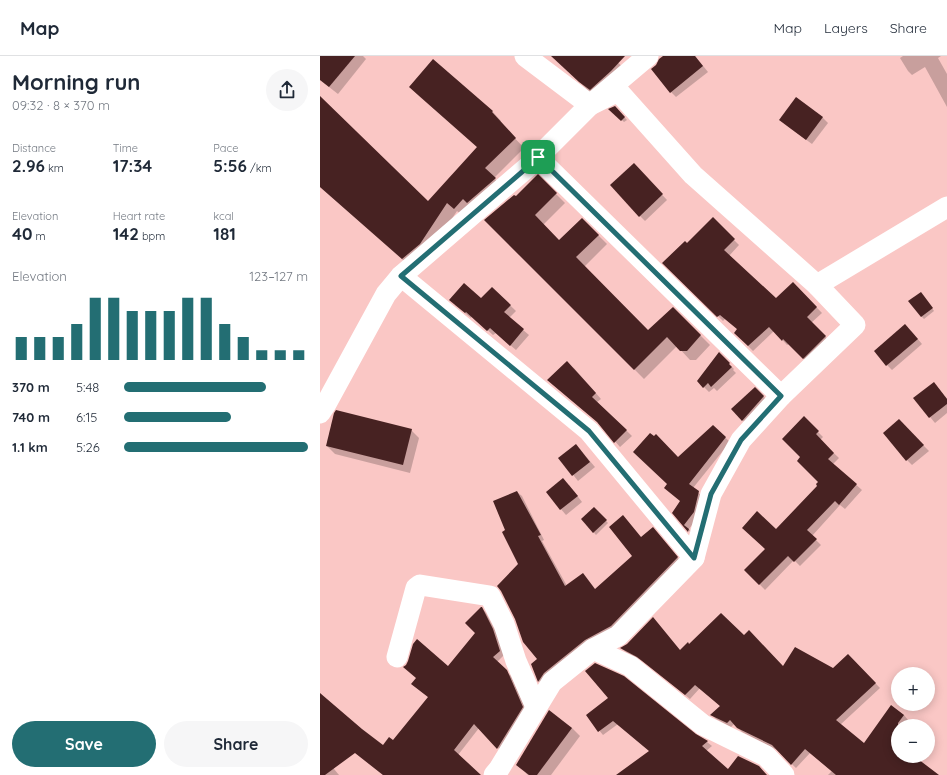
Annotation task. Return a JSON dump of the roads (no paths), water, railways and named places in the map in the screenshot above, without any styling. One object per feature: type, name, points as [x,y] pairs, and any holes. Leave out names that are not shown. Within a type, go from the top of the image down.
[{"type":"street","points":[[525,56],[590,105]]},
{"type":"street","points":[[320,413],[386,294],[401,276],[524,170],[590,105],[648,56]]},
{"type":"street","points":[[494,775],[552,682],[593,649],[618,636],[694,558],[711,494],[741,440],[781,396],[855,325],[817,285],[693,175],[618,91],[590,105]]},
{"type":"street","points":[[538,157],[781,396]]},
{"type":"street","points":[[817,285],[947,207]]},
{"type":"street","points":[[401,276],[589,431],[694,558]]},
{"type":"street","points":[[397,657],[416,588],[420,585],[490,596],[504,624],[516,661],[536,707]]},
{"type":"street","points":[[593,649],[630,666],[703,724],[766,756],[784,775]]}]
